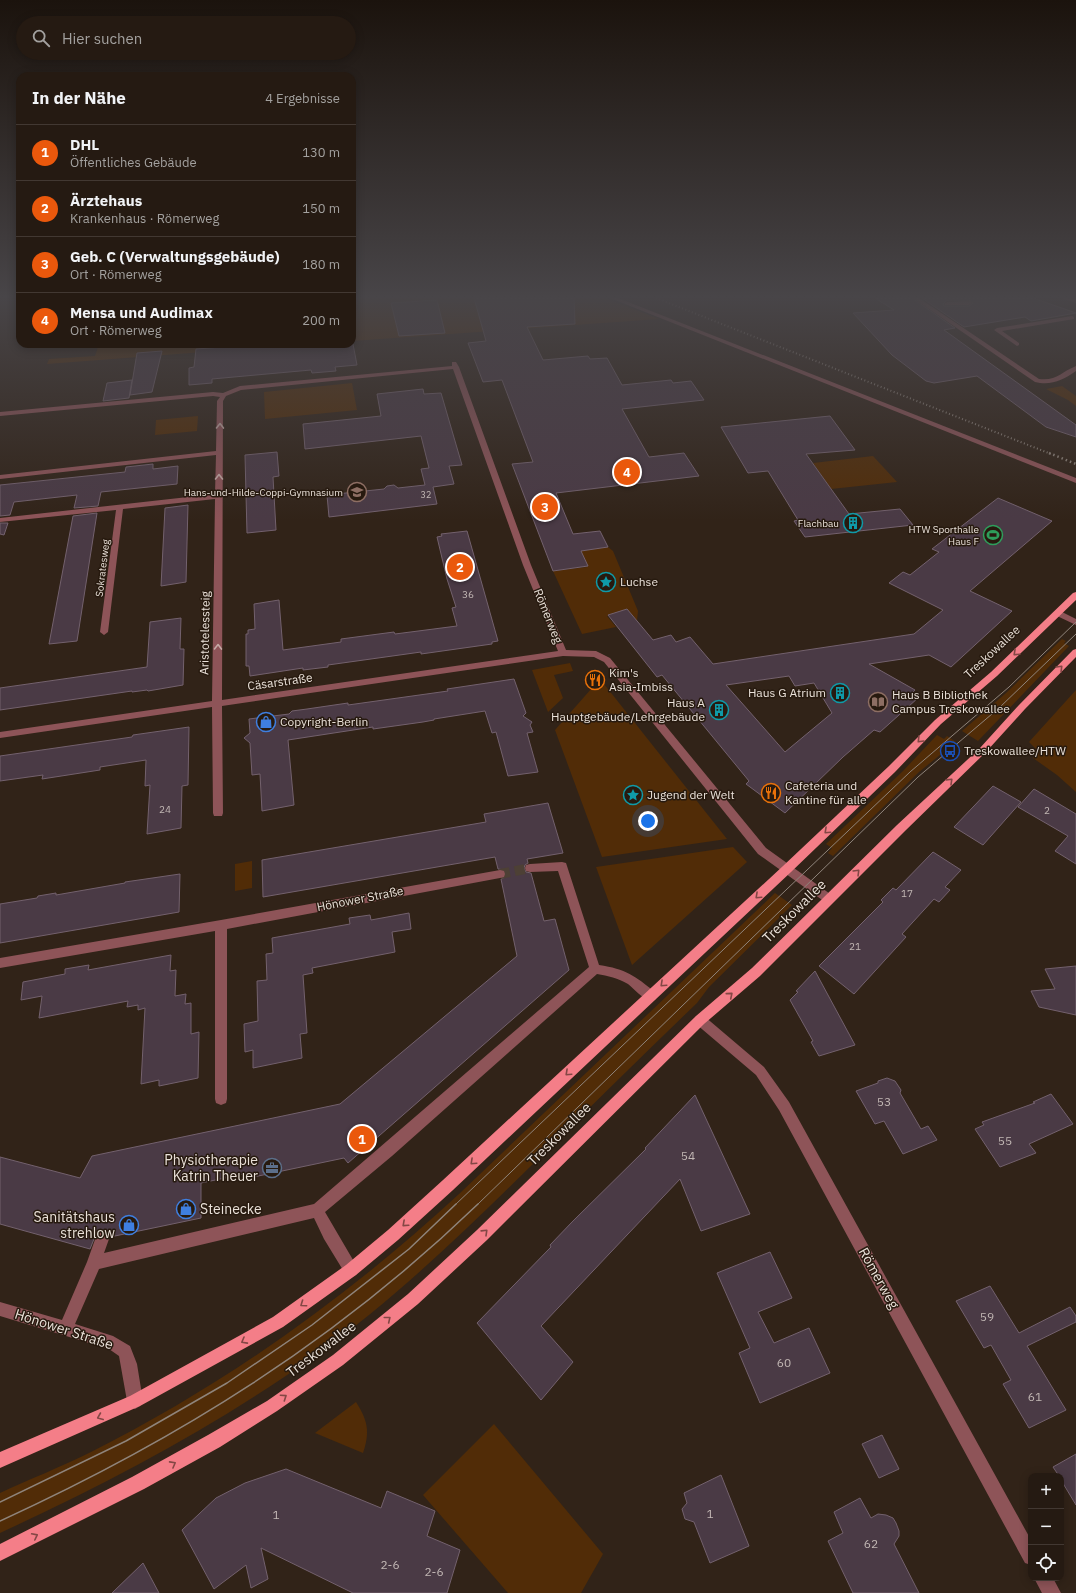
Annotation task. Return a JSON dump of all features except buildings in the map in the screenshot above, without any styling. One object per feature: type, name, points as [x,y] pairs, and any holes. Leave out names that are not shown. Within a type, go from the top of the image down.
[{"type":"main road","name":"Treskowallee","points":[[0,1460],[135,1401],[278,1322],[351,1270],[444,1189],[787,869],[892,769],[938,722],[994,674],[1076,595]]},
{"type":"main road","name":"Treskowallee","points":[[0,1553],[138,1483],[214,1441],[272,1406],[338,1360],[413,1299],[476,1240],[700,1020],[756,972],[983,750],[1022,707],[1076,652]]},
{"type":"street","name":"Römerweg","points":[[224,395],[240,388],[380,372]]},
{"type":"street","name":"Römerweg","points":[[458,372],[488,459],[528,567],[563,653],[596,654],[607,660],[762,851],[829,899]]},
{"type":"street","points":[[802,372],[1076,480]]},
{"type":"street","points":[[1024,372],[1037,381],[1048,383],[1057,381],[1070,372]]},
{"type":"street","points":[[0,414],[213,394],[224,395]]},
{"type":"street","name":"Aristotelessteig","points":[[218,813],[217,703],[220,496],[219,453],[220,401],[224,395]]},
{"type":"street","points":[[0,477],[219,453]]},
{"type":"street","points":[[0,520],[220,496]]},
{"type":"street","name":"Sokratesweg","points":[[104,632],[120,507]]},
{"type":"street","points":[[1058,613],[1076,622]]},
{"type":"street","name":"Cäsarstraße","points":[[0,734],[563,653]]},
{"type":"street","points":[[530,868],[562,866],[595,969]]},
{"type":"street","name":"Hönower Straße","points":[[0,963],[221,925],[500,874]]},
{"type":"street","points":[[221,925],[221,1099]]},
{"type":"street","points":[[595,969],[617,973],[631,980],[651,996]]},
{"type":"street","points":[[94,1263],[317,1210],[394,1146],[595,969]]},
{"type":"street","name":"Römerweg","points":[[700,1020],[760,1071],[784,1106],[1028,1552]]},
{"type":"street","points":[[317,1210],[328,1234],[351,1270]]},
{"type":"street","points":[[66,1328],[94,1263],[102,1239]]},
{"type":"street","name":"Hönower Straße","points":[[0,1309],[66,1328],[113,1344],[126,1351],[135,1401]]},
{"type":"street","points":[[1045,1581],[1052,1593]]},
{"type":"shaded area","points":[[352,383],[357,410],[265,419],[264,392]]},
{"type":"shaded area","points":[[1062,386],[1076,396],[1076,406],[1068,400],[1046,389]]},
{"type":"shaded area","points":[[198,416],[197,431],[155,435],[156,420]]},
{"type":"shaded area","points":[[873,456],[897,482],[831,489],[813,463]]},
{"type":"shaded area","points":[[608,547],[613,551],[638,611],[637,621],[627,609],[607,616],[616,627],[582,634],[553,571],[587,567],[581,551]]},
{"type":"shaded area","points":[[1062,639],[1066,641],[1064,643],[1069,646],[978,741],[962,731],[1006,693]]},
{"type":"shaded area","points":[[570,663],[573,671],[554,675],[563,698],[548,712],[532,670]]},
{"type":"shaded area","points":[[604,684],[727,839],[602,857],[555,730],[592,688]]},
{"type":"shaded area","points":[[1076,690],[1076,792],[1057,775],[1033,758],[1038,751],[1029,742]]},
{"type":"shaded area","points":[[937,735],[944,739],[947,736],[956,742],[919,772],[833,856],[828,853],[832,848],[826,844],[903,771]]},
{"type":"shaded area","points":[[733,847],[747,862],[632,965],[596,867]]},
{"type":"shaded area","points":[[252,861],[252,888],[235,891],[235,864]]},
{"type":"shaded area","points":[[775,893],[792,905],[709,987],[697,1003],[495,1201],[434,1259],[391,1297],[326,1347],[282,1378],[191,1435],[97,1486],[0,1533],[0,1493],[91,1452],[141,1426],[190,1397],[284,1336],[330,1303],[374,1268],[459,1194]]},
{"type":"shaded area","points":[[356,1402],[367,1427],[367,1439],[363,1453],[315,1433]]},
{"type":"shaded area","points":[[494,1424],[603,1554],[581,1593],[508,1593],[423,1495]]},
{"type":"tunnel","points":[[500,874],[530,868]]},
{"type":"tram line","points":[[455,1205],[910,772],[1009,687],[1076,622]]},
{"type":"tram line","points":[[477,1205],[918,777],[999,708],[1076,634]]},
{"type":"tram line","points":[[0,1502],[126,1441],[227,1383],[312,1325],[409,1249],[456,1204]]},
{"type":"tram line","points":[[0,1521],[130,1456],[192,1421],[253,1383],[312,1343],[369,1300],[424,1254],[478,1204]]},
{"type":"railway","points":[[844,372],[1051,454]]},
{"type":"railway","points":[[1049,453],[1076,464]]},
{"type":"place","name":"Mensa und Audimax","points":[[627,472]]},
{"type":"place","name":"Hans-und-Hilde-Coppi-Gymnasium","points":[[357,492]]},
{"type":"place","name":"Geb. C (Verwaltungsgebäude)","points":[[545,507]]},
{"type":"place","name":"Flachbau","points":[[853,523]]},
{"type":"place","name":"HTW Sporthalle Haus F","points":[[993,535]]},
{"type":"place","name":"Ärztehaus","points":[[460,567]]},
{"type":"place","name":"Luchse","points":[[606,582]]},
{"type":"place","name":"Kim's Asia-Imbiss","points":[[595,680]]},
{"type":"place","name":"Haus G Atrium","points":[[840,693]]},
{"type":"place","name":"Haus B Bibliothek Campus Treskowallee","points":[[878,702]]},
{"type":"place","name":"Haus A Hauptgebäude/Lehrgebäude","points":[[719,710]]},
{"type":"place","name":"Copyright-Berlin","points":[[266,722]]},
{"type":"place","name":"Treskowallee/HTW","points":[[950,751]]},
{"type":"place","name":"Cafeteria und Kantine für alle","points":[[771,793]]},
{"type":"place","name":"Jugend der Welt","points":[[633,795]]},
{"type":"place","name":"DHL","points":[[362,1139]]},
{"type":"place","name":"Physiotherapie Katrin Theuer","points":[[272,1168]]},
{"type":"place","name":"Steinecke","points":[[186,1209]]},
{"type":"place","name":"Sanitätshaus strehlow","points":[[129,1225]]}]
